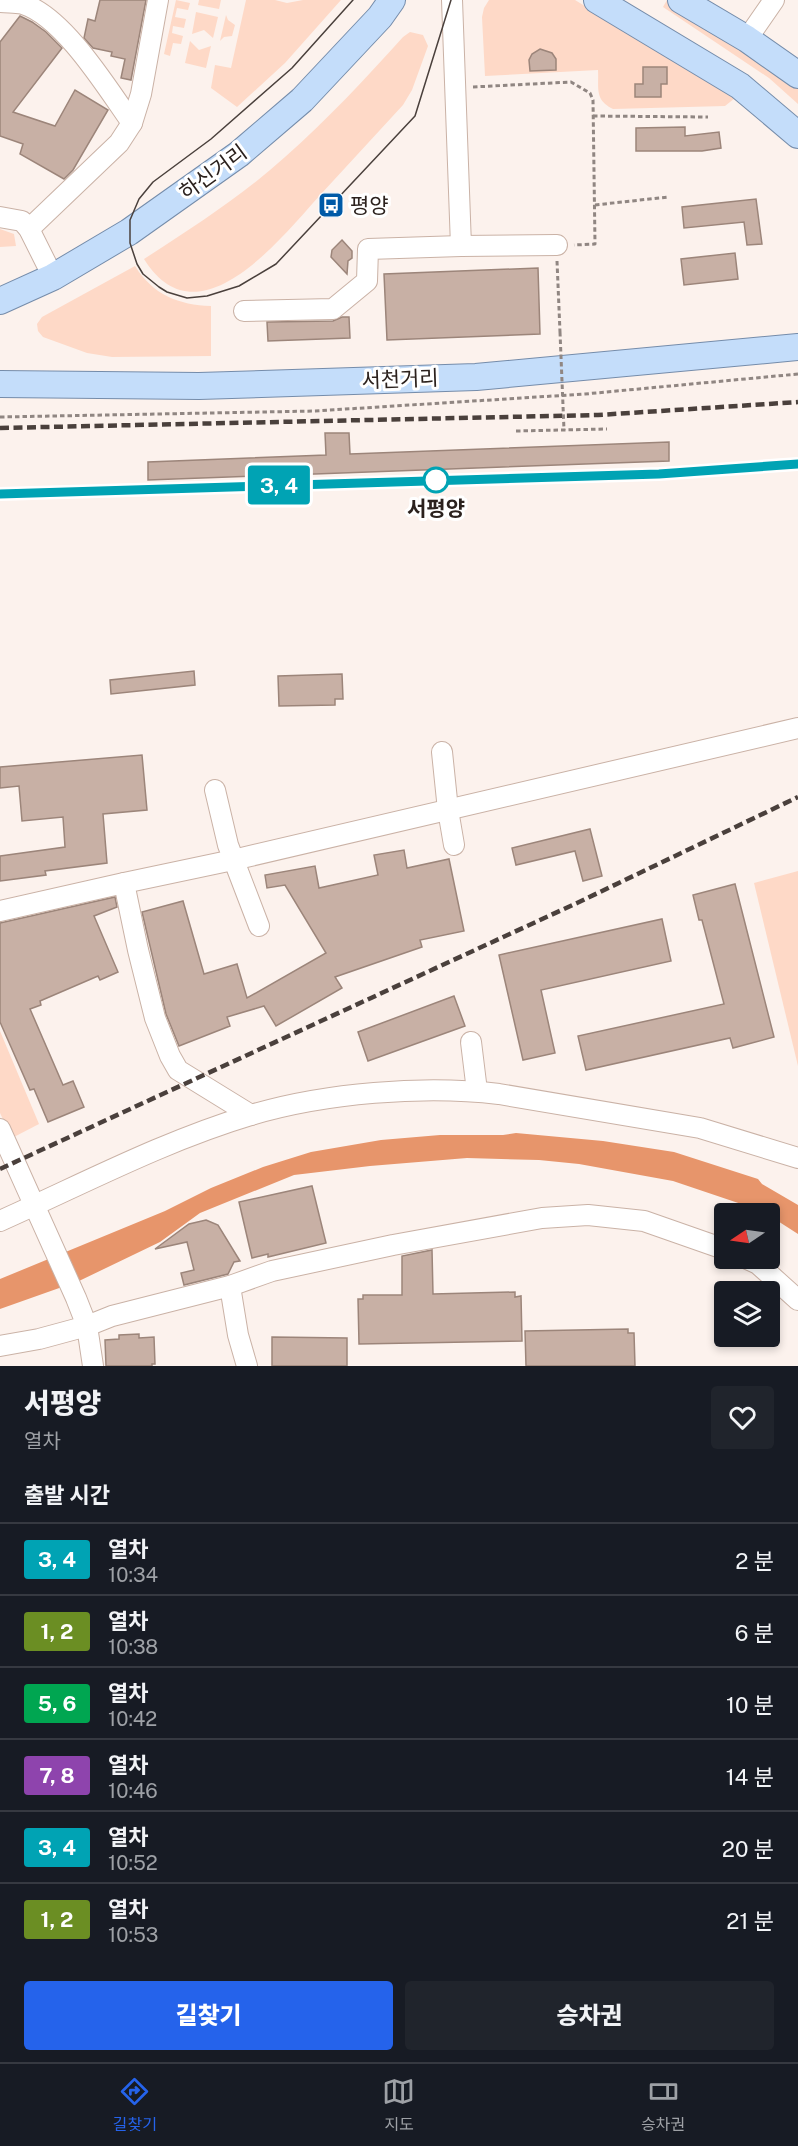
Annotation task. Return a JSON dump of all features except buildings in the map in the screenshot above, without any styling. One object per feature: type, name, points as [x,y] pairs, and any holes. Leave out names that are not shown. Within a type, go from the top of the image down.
[{"type":"main road","name":"하신거리","points":[[0,301],[53,278],[129,232],[238,154],[302,100],[380,17],[392,0]]},
{"type":"main road","points":[[597,0],[740,86],[798,135]]},
{"type":"main road","points":[[681,0],[747,39],[798,75]]},
{"type":"main road","name":"서천거리","points":[[0,384],[199,386],[476,377],[798,346]]},
{"type":"street","points":[[29,229],[118,143],[132,123],[141,94],[158,0]]},
{"type":"street","points":[[452,0],[461,246]]},
{"type":"street","points":[[747,39],[774,0]]},
{"type":"street","points":[[0,2],[24,4],[47,18],[72,40],[132,123]]},
{"type":"street","points":[[0,217],[22,221],[29,229],[53,278]]},
{"type":"street","points":[[244,311],[333,309],[367,280],[368,249],[557,245]]},
{"type":"street","points":[[0,911],[233,860],[798,728]]},
{"type":"street","points":[[442,752],[454,845]]},
{"type":"street","points":[[215,790],[233,860],[260,926]]},
{"type":"street","points":[[124,883],[155,1018],[170,1056],[178,1070],[252,1115]]},
{"type":"street","points":[[471,1042],[477,1091]]},
{"type":"street","points":[[0,1221],[123,1164],[252,1115],[311,1100],[365,1094],[477,1091],[700,1128],[798,1158]]},
{"type":"street","points":[[0,1129],[87,1326],[93,1366]]},
{"type":"street","points":[[0,1346],[87,1326],[112,1316],[230,1286],[273,1271],[393,1245],[542,1218],[588,1215],[644,1221],[714,1246]]},
{"type":"street","points":[[764,1269],[798,1300]]},
{"type":"street","points":[[230,1286],[238,1335],[247,1366]]},
{"type":"path","points":[[456,87],[571,82],[590,93],[593,100],[595,244],[557,245],[564,430]]},
{"type":"path","points":[[593,116],[708,117]]},
{"type":"path","points":[[595,205],[668,197]]},
{"type":"path","points":[[516,431],[607,429]]},
{"type":"shaded area","points":[[176,0],[190,3],[188,10],[177,8],[175,17],[186,19],[184,28],[173,26],[172,33],[183,36],[181,44],[173,43],[170,56],[164,54]]},
{"type":"shaded area","points":[[199,0],[221,0],[219,9],[198,5]]},
{"type":"shaded area","points":[[246,0],[275,0],[287,3],[303,0],[341,0],[285,63],[237,107],[211,88],[215,65],[231,68]]},
{"type":"shaded area","points":[[489,0],[575,0],[735,98],[725,106],[613,109],[600,97],[598,70],[485,76],[482,17]]},
{"type":"shaded area","points":[[667,0],[798,85],[798,104],[769,78],[663,7]]},
{"type":"shaded area","points":[[196,12],[218,17],[213,38],[204,30],[192,34]]},
{"type":"shaded area","points":[[226,15],[228,20],[235,25],[232,36],[224,37],[220,41]]},
{"type":"shaded area","points":[[410,32],[423,35],[428,46],[412,90],[403,105],[285,234],[238,275],[214,288],[189,292],[166,283],[144,259],[216,211],[269,171],[331,114]]},
{"type":"shaded area","points":[[190,41],[199,50],[211,46],[206,68],[185,63]]},
{"type":"shaded area","points":[[0,229],[14,234],[16,246],[0,247]]},
{"type":"shaded area","points":[[135,266],[150,284],[168,296],[178,301],[211,306],[211,356],[112,357],[87,353],[43,337],[38,331],[37,324],[42,317]]},
{"type":"shaded area","points":[[798,871],[798,1066],[754,883]]},
{"type":"shaded area","points":[[0,1031],[39,1124],[12,1138],[0,1113]]},
{"type":"shaded area","points":[[516,1133],[603,1141],[674,1152],[758,1179],[762,1184],[798,1205],[798,1234],[780,1222],[780,1203],[738,1203],[673,1181],[579,1164],[539,1160],[467,1158],[370,1166],[294,1175],[200,1213],[160,1242],[79,1281],[0,1309],[0,1279],[165,1211],[211,1188],[263,1167],[311,1152],[381,1140],[440,1135]]},
{"type":"tram line","points":[[353,0],[292,68],[211,139],[153,182],[139,199],[130,220],[130,243],[143,274],[159,287],[187,298],[207,296],[239,286],[276,264],[415,116],[451,0]]},
{"type":"railway","points":[[0,428],[598,415],[798,402]]},
{"type":"railway","points":[[0,494],[659,474],[798,464]]},
{"type":"railway","points":[[0,1169],[577,903],[798,797]]},
{"type":"train","points":[[0,494],[659,474],[798,464]]},
{"type":"place","name":"평양","points":[[331,205]]},
{"type":"place","name":"서평양","points":[[436,480]]}]
